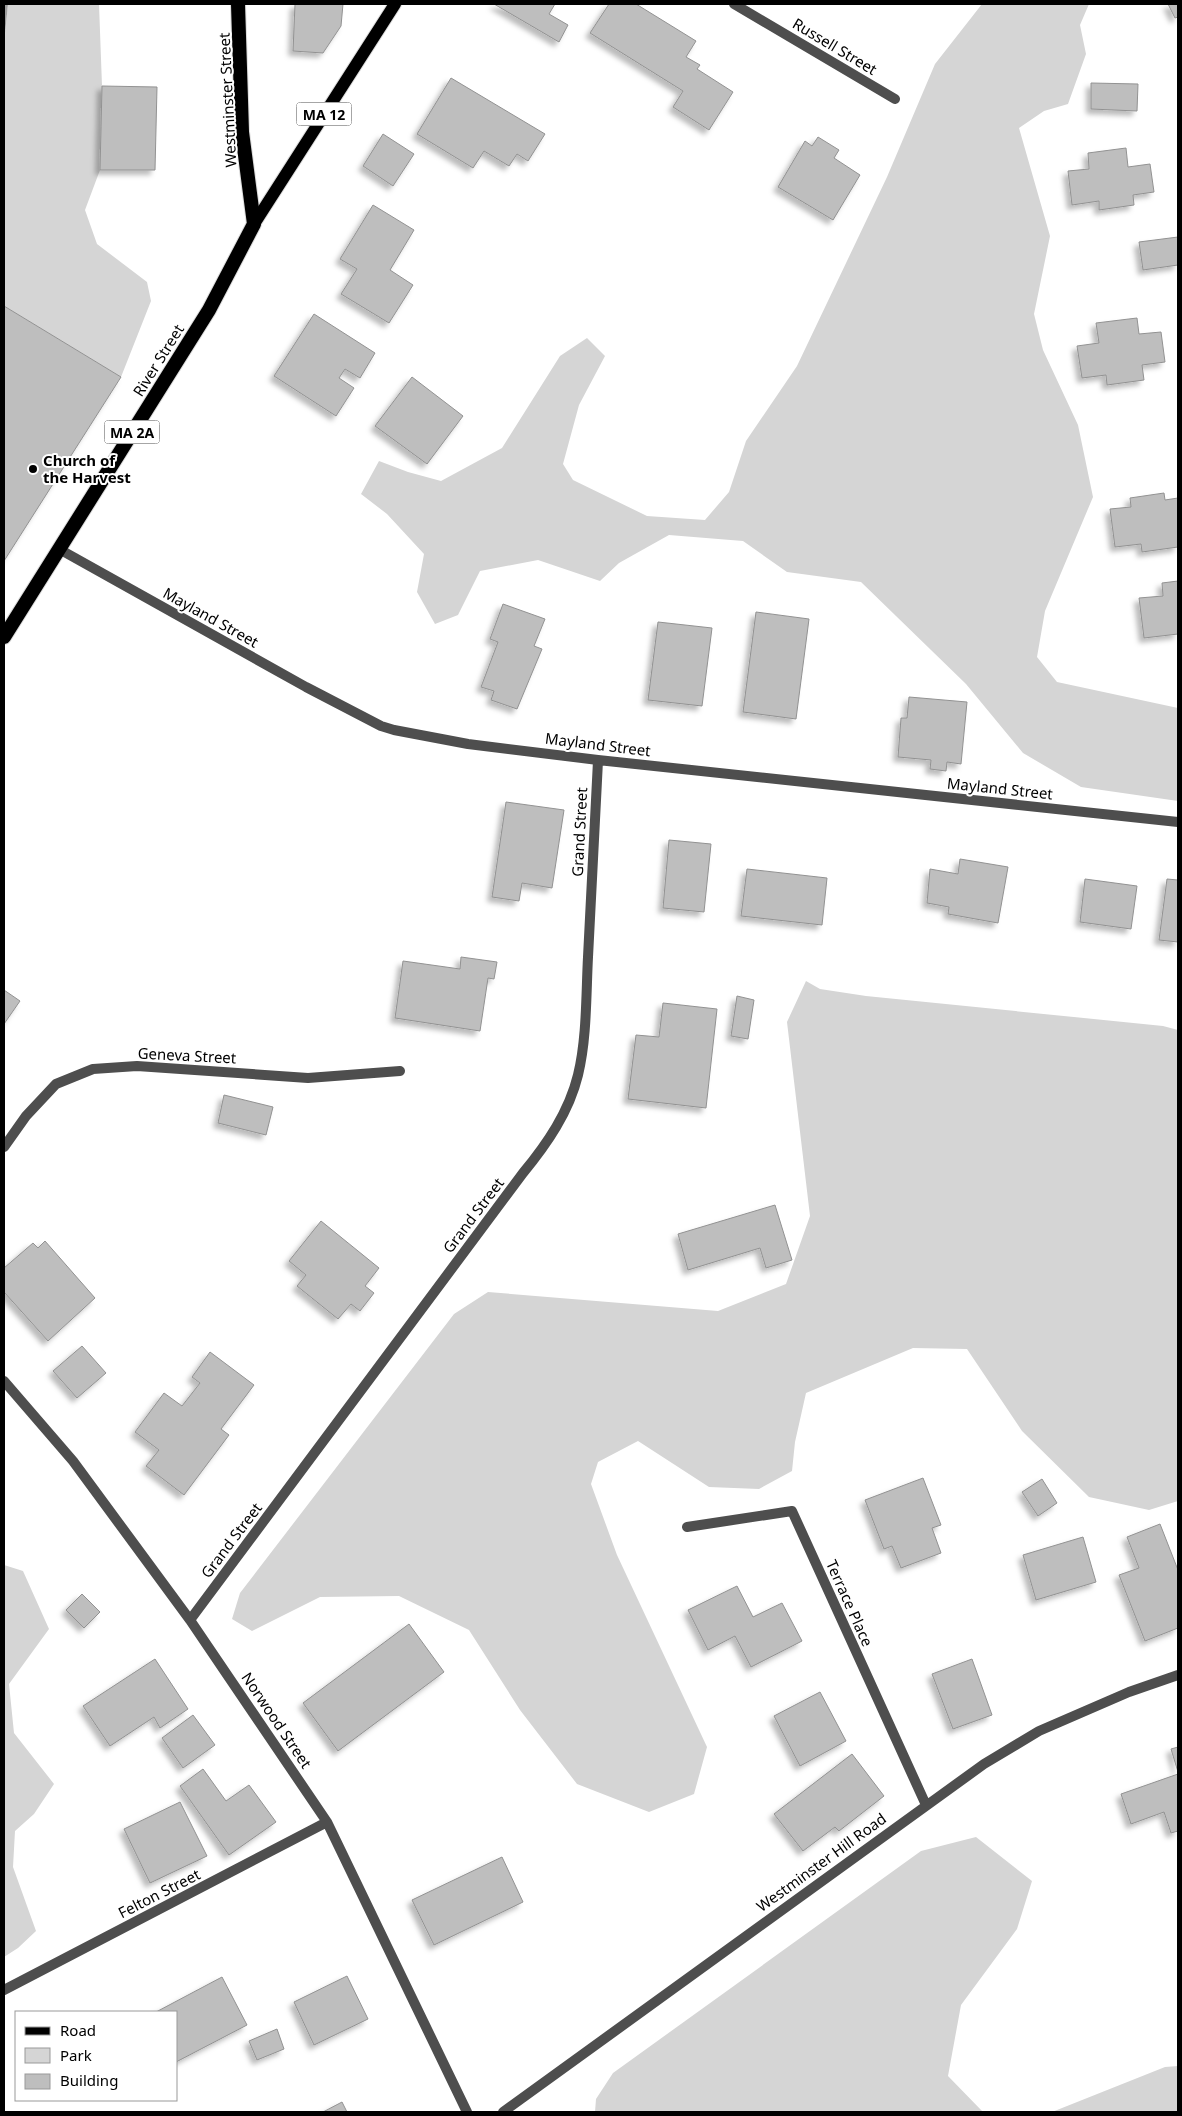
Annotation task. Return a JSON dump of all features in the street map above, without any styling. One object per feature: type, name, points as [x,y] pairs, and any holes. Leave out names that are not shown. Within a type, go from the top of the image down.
[{"type":"highway","name":"Westminster Street","points":[[238,4],[242,132],[254,224]]},
{"type":"highway","name":"River Street","points":[[4,637],[209,310],[254,224]]},
{"type":"main road","name":"MA 12","points":[[254,224],[395,4]]},
{"type":"street","name":"Russell Street","points":[[734,4],[895,99]]},
{"type":"street","name":"Mayland Street","points":[[59,549],[306,687],[381,726],[468,744],[598,760],[1178,822]]},
{"type":"street","name":"Grand Street","points":[[190,1620],[540,1152],[555,1130],[567,1106],[578,1074],[585,1023],[598,760]]},
{"type":"street","name":"Geneva Street","points":[[4,1147],[26,1116],[56,1084],[93,1069],[137,1066],[308,1078],[400,1071]]},
{"type":"street","name":"Norwood Street","points":[[4,1381],[73,1461],[190,1620],[327,1822],[467,2112]]},
{"type":"street","name":"Terrace Place","points":[[687,1527],[792,1511],[926,1805]]},
{"type":"street","name":"Westminster Hill Road","points":[[503,2112],[984,1764],[1040,1731],[1129,1692],[1178,1675]]},
{"type":"street","name":"Felton Street","points":[[4,1990],[327,1822]]},
{"type":"green space","points":[[8,4],[99,4],[102,86],[100,170],[85,210],[97,244],[147,282],[151,301],[121,377],[4,306],[4,43]]},
{"type":"green space","points":[[982,4],[1089,4],[1080,25],[1086,54],[1068,104],[1044,111],[1019,128],[1050,236],[1034,314],[1043,350],[1078,425],[1093,497],[1045,611],[1037,657],[1057,682],[1178,708],[1178,801],[1081,787],[1023,753],[966,684],[861,582],[787,572],[743,541],[669,535],[619,563],[600,581],[538,560],[480,571],[458,615],[435,624],[417,592],[424,554],[387,514],[361,494],[379,461],[408,472],[441,481],[502,448],[560,356],[587,338],[605,356],[579,405],[563,464],[573,480],[647,516],[705,520],[729,492],[746,441],[797,366],[887,177],[935,64]]},
{"type":"green space","points":[[806,981],[820,989],[866,996],[1163,1026],[1178,1030],[1178,1501],[1149,1510],[1089,1497],[1022,1431],[967,1349],[913,1348],[806,1393],[795,1442],[792,1471],[759,1489],[709,1487],[638,1441],[598,1462],[591,1484],[617,1555],[707,1747],[694,1794],[649,1812],[577,1784],[520,1710],[469,1630],[399,1596],[320,1597],[252,1631],[232,1619],[240,1593],[454,1314],[488,1292],[718,1311],[786,1284],[810,1216],[787,1022]]},
{"type":"green space","points":[[4,1565],[23,1571],[49,1629],[9,1684],[14,1733],[54,1784],[34,1814],[15,1831],[13,1867],[36,1931],[18,1948],[4,1957]]},
{"type":"green space","points":[[976,1837],[1032,1881],[1017,1929],[961,2005],[948,2076],[983,2112],[595,2112],[596,2099],[613,2073],[921,1851]]},
{"type":"green space","points":[[1178,2066],[1178,2112],[1052,2112],[1165,2067]]},
{"type":"shaded area","points":[[4,4],[8,4],[4,43]]},
{"type":"building","points":[[295,4],[343,4],[341,26],[323,53],[293,51]]},
{"type":"building","points":[[494,4],[555,4],[549,14],[568,25],[559,42]]},
{"type":"building","points":[[609,4],[636,4],[696,41],[686,57],[700,65],[697,69],[733,92],[709,130],[673,107],[683,91],[590,33]]},
{"type":"building","points":[[1168,4],[1178,4],[1178,17],[1175,18]]},
{"type":"building","points":[[451,78],[545,134],[528,161],[517,154],[509,166],[484,151],[473,168],[417,134]]},
{"type":"building","points":[[1091,83],[1138,84],[1137,111],[1091,109]]},
{"type":"building","points":[[102,86],[157,87],[155,170],[100,170]]},
{"type":"building","points":[[383,134],[414,154],[393,186],[363,166]]},
{"type":"building","points":[[818,137],[839,150],[834,158],[860,175],[833,220],[778,187],[805,141],[812,146]]},
{"type":"building","points":[[1126,148],[1128,167],[1150,164],[1154,192],[1133,195],[1134,205],[1099,210],[1099,201],[1072,205],[1068,171],[1089,169],[1088,153]]},
{"type":"building","points":[[373,205],[414,230],[390,270],[413,285],[389,323],[341,294],[357,269],[340,259]]},
{"type":"building","points":[[1178,237],[1178,265],[1143,270],[1139,242]]},
{"type":"building","name":"Church of the Harvest","points":[[4,306],[121,377],[4,561]]},
{"type":"building","points":[[314,314],[375,353],[360,378],[345,369],[339,378],[354,388],[336,416],[274,376]]},
{"type":"building","points":[[1137,318],[1139,334],[1161,332],[1165,362],[1142,365],[1144,380],[1107,385],[1106,375],[1082,378],[1077,346],[1099,343],[1096,323]]},
{"type":"building","points":[[412,377],[463,416],[427,464],[375,426]]},
{"type":"building","points":[[1164,493],[1165,500],[1178,498],[1178,547],[1142,552],[1141,544],[1115,547],[1110,509],[1131,507],[1130,498]]},
{"type":"building","points":[[1178,581],[1178,634],[1144,638],[1139,598],[1163,596],[1162,583]]},
{"type":"building","points":[[503,604],[545,619],[534,646],[542,649],[517,709],[491,700],[494,691],[481,687],[498,642],[490,639]]},
{"type":"building","points":[[756,612],[809,619],[796,719],[743,712]]},
{"type":"building","points":[[658,622],[712,628],[702,706],[648,700]]},
{"type":"building","points":[[909,697],[967,702],[961,764],[947,762],[946,771],[930,769],[931,760],[898,757],[901,718],[907,718]]},
{"type":"building","points":[[506,802],[564,810],[552,888],[522,883],[519,901],[492,897]]},
{"type":"building","points":[[669,840],[711,844],[704,912],[663,908]]},
{"type":"building","points":[[960,859],[1008,867],[998,923],[948,914],[949,907],[927,903],[930,869],[958,874]]},
{"type":"building","points":[[747,869],[827,878],[822,925],[741,916]]},
{"type":"building","points":[[1085,879],[1137,886],[1131,929],[1080,922]]},
{"type":"building","points":[[1167,879],[1178,880],[1178,942],[1159,940]]},
{"type":"building","points":[[461,957],[497,962],[494,979],[488,978],[480,1031],[395,1018],[403,961],[460,969]]},
{"type":"building","points":[[4,990],[20,1001],[4,1024]]},
{"type":"building","points":[[737,996],[754,1000],[748,1039],[731,1036]]},
{"type":"building","points":[[663,1003],[717,1009],[706,1108],[628,1099],[636,1035],[659,1037]]},
{"type":"building","points":[[224,1095],[273,1107],[266,1135],[218,1123]]},
{"type":"building","points":[[775,1205],[792,1260],[766,1268],[760,1248],[688,1270],[678,1234]]},
{"type":"building","points":[[321,1221],[379,1268],[365,1286],[374,1293],[360,1311],[351,1304],[338,1319],[297,1286],[306,1275],[289,1261]]},
{"type":"building","points":[[45,1241],[95,1298],[48,1341],[4,1292],[4,1268],[33,1243],[38,1248]]},
{"type":"building","points":[[82,1346],[106,1373],[77,1398],[53,1371]]},
{"type":"building","points":[[210,1352],[254,1385],[221,1429],[229,1435],[184,1495],[146,1466],[159,1450],[135,1432],[164,1393],[182,1406],[200,1383],[192,1377]]},
{"type":"building","points":[[923,1478],[941,1525],[932,1528],[941,1553],[901,1568],[892,1546],[884,1549],[865,1500]]},
{"type":"building","points":[[1042,1479],[1057,1503],[1038,1516],[1022,1492]]},
{"type":"building","points":[[1160,1524],[1178,1570],[1178,1628],[1145,1641],[1119,1575],[1139,1568],[1127,1537]]},
{"type":"building","points":[[1083,1537],[1096,1582],[1036,1600],[1023,1555]]},
{"type":"building","points":[[737,1586],[753,1617],[782,1603],[802,1641],[751,1667],[735,1636],[708,1650],[688,1610]]},
{"type":"building","points":[[82,1594],[100,1612],[84,1628],[66,1610]]},
{"type":"building","points":[[409,1624],[444,1672],[338,1751],[303,1703]]},
{"type":"building","points":[[155,1659],[188,1709],[160,1728],[154,1717],[110,1746],[83,1706]]},
{"type":"building","points":[[972,1659],[992,1715],[953,1729],[932,1674]]},
{"type":"building","points":[[820,1692],[846,1741],[800,1766],[774,1716]]},
{"type":"building","points":[[193,1715],[215,1745],[183,1768],[162,1738]]},
{"type":"building","points":[[1178,1747],[1178,1772],[1171,1749]]},
{"type":"building","points":[[852,1754],[884,1796],[839,1831],[835,1827],[803,1851],[774,1814]]},
{"type":"building","points":[[203,1769],[226,1801],[249,1785],[276,1822],[229,1855],[180,1786]]},
{"type":"building","points":[[1178,1774],[1178,1831],[1171,1833],[1164,1812],[1131,1824],[1121,1794]]},
{"type":"building","points":[[180,1802],[207,1856],[150,1883],[124,1829]]},
{"type":"building","points":[[502,1857],[523,1902],[434,1945],[412,1900]]},
{"type":"building","points":[[347,1976],[368,2019],[314,2045],[294,2002]]},
{"type":"building","points":[[222,1977],[247,2025],[178,2061],[178,2011],[158,2011]]},
{"type":"building","points":[[277,2029],[284,2049],[257,2060],[249,2041]]},
{"type":"building","points":[[342,2102],[347,2112],[323,2112]]},
{"type":"place","name":"Church of the Harvest","points":[[33,469]]}]
